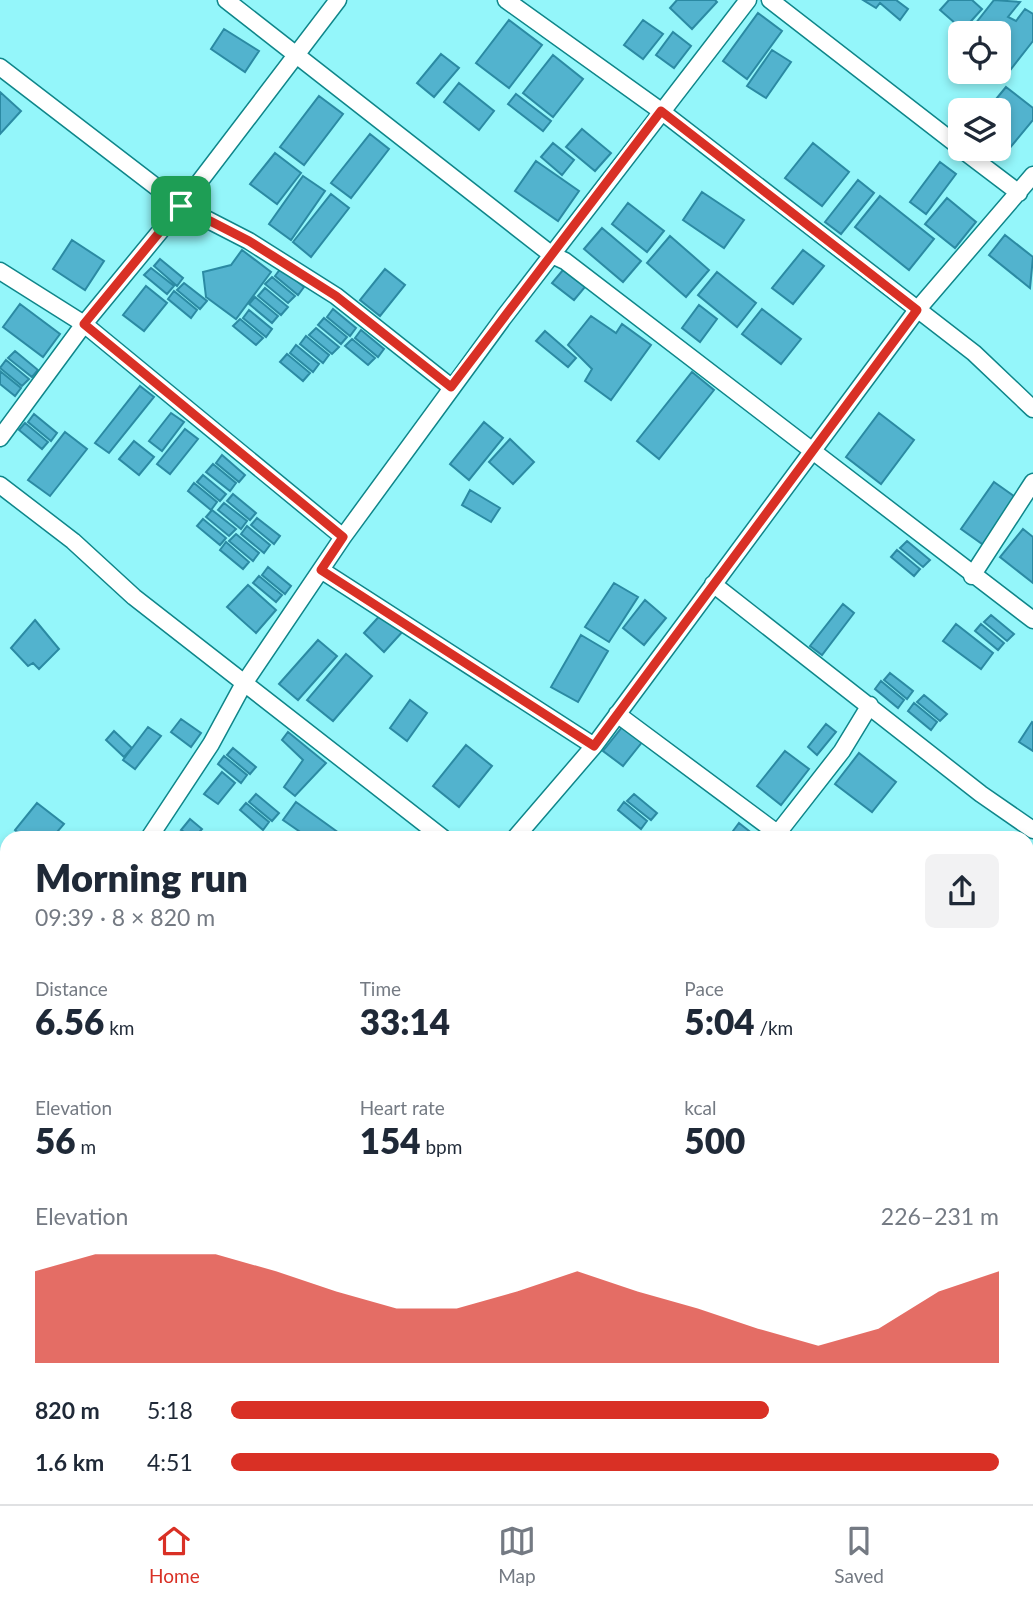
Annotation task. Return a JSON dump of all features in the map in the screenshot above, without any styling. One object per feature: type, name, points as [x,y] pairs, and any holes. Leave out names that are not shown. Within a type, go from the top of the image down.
[{"type":"street","points":[[226,0],[552,256],[565,261],[813,448],[972,576],[1033,620]]},
{"type":"street","points":[[0,438],[84,324],[181,206],[338,0]]},
{"type":"street","points":[[506,0],[661,111],[974,353],[1032,405]]},
{"type":"street","points":[[160,831],[243,685],[343,537],[451,387],[748,0]]},
{"type":"street","points":[[770,0],[948,138]]},
{"type":"street","points":[[0,67],[181,206],[249,241],[336,296],[451,387]]},
{"type":"street","points":[[978,161],[1019,193]]},
{"type":"street","points":[[522,831],[594,746],[917,310],[1033,175]]},
{"type":"street","points":[[0,271],[84,324],[343,537]]},
{"type":"street","points":[[972,576],[1033,482]]},
{"type":"street","points":[[0,485],[73,541],[134,597],[243,685],[434,831]]},
{"type":"street","points":[[321,570],[594,746]]},
{"type":"street","points":[[713,584],[981,794],[1033,830]]},
{"type":"street","points":[[780,831],[842,751],[870,705]]},
{"type":"street","points":[[617,714],[769,831]]},
{"type":"building","points":[[677,0],[717,2],[692,29],[670,8]]},
{"type":"building","points":[[863,0],[896,0],[908,9],[900,20],[880,3],[876,8]]},
{"type":"building","points":[[949,0],[972,0],[982,9],[971,21],[953,21],[940,10]]},
{"type":"building","points":[[994,0],[1020,2],[1008,17],[1016,21],[1025,9],[1033,14],[1033,41],[1011,69],[1011,21],[977,21]]},
{"type":"building","points":[[758,13],[782,31],[747,79],[723,61]]},
{"type":"building","points":[[509,20],[542,45],[509,88],[476,63]]},
{"type":"building","points":[[643,20],[663,34],[643,59],[624,45]]},
{"type":"building","points":[[224,29],[259,51],[245,72],[211,49]]},
{"type":"building","points":[[673,32],[691,46],[674,68],[656,55]]},
{"type":"building","points":[[772,50],[791,62],[766,98],[747,86]]},
{"type":"building","points":[[441,54],[459,68],[434,97],[417,83]]},
{"type":"building","points":[[553,55],[583,79],[553,117],[523,93]]},
{"type":"building","points":[[459,83],[494,111],[479,130],[444,102]]},
{"type":"building","points":[[1006,87],[1033,108],[1033,120],[1011,147],[1011,98],[997,98]]},
{"type":"building","points":[[0,92],[21,111],[0,134]]},
{"type":"building","points":[[516,94],[551,121],[543,131],[508,104]]},
{"type":"building","points":[[319,96],[343,114],[304,165],[280,147]]},
{"type":"building","points":[[582,129],[611,153],[595,171],[566,147]]},
{"type":"building","points":[[370,134],[389,149],[351,198],[331,183]]},
{"type":"building","points":[[553,143],[574,160],[562,175],[541,157]]},
{"type":"building","points":[[813,143],[849,172],[822,206],[785,178]]},
{"type":"building","points":[[275,153],[301,173],[277,204],[250,184]]},
{"type":"building","points":[[536,161],[579,191],[558,221],[515,191]]},
{"type":"building","points":[[940,162],[956,174],[926,214],[910,202]]},
{"type":"building","points":[[303,176],[325,191],[291,240],[269,224]]},
{"type":"building","points":[[858,180],[874,193],[841,234],[825,222]]},
{"type":"building","points":[[702,192],[744,220],[724,248],[683,220]]},
{"type":"building","points":[[331,194],[349,208],[311,257],[293,242]]},
{"type":"building","points":[[880,196],[934,239],[909,270],[855,227]]},
{"type":"building","points":[[947,198],[976,222],[955,248],[925,224]]},
{"type":"building","points":[[628,203],[664,231],[647,252],[612,224]]},
{"type":"building","points":[[602,228],[641,261],[623,282],[584,249]]},
{"type":"building","points":[[1005,235],[1033,257],[1030,288],[989,255]]},
{"type":"building","points":[[670,236],[709,270],[686,297],[647,263]]},
{"type":"building","points":[[72,240],[104,261],[85,290],[53,269]]},
{"type":"building","points":[[242,250],[271,272],[236,319],[206,297],[203,272],[231,265]]},
{"type":"building","points":[[803,250],[824,266],[793,304],[772,288]]},
{"type":"building","points":[[160,259],[183,278],[177,286],[154,266]]},
{"type":"building","points":[[151,268],[174,286],[167,294],[144,275]]},
{"type":"building","points":[[281,268],[304,287],[298,295],[275,276]]},
{"type":"building","points":[[385,269],[405,285],[380,316],[360,300]]},
{"type":"building","points":[[563,270],[585,287],[574,300],[552,283]]},
{"type":"building","points":[[717,272],[756,303],[737,327],[698,295]]},
{"type":"building","points":[[272,277],[295,296],[288,303],[265,284]]},
{"type":"building","points":[[184,283],[207,301],[200,309],[177,290]]},
{"type":"building","points":[[146,286],[167,303],[144,331],[123,315]]},
{"type":"building","points":[[265,288],[288,307],[281,315],[258,296]]},
{"type":"building","points":[[174,291],[197,310],[191,318],[168,299]]},
{"type":"building","points":[[255,297],[278,316],[272,323],[249,304]]},
{"type":"building","points":[[20,304],[60,334],[43,357],[3,327]]},
{"type":"building","points":[[699,305],[717,319],[700,342],[682,328]]},
{"type":"building","points":[[333,309],[356,328],[350,336],[327,317]]},
{"type":"building","points":[[762,309],[801,339],[781,364],[742,334]]},
{"type":"building","points":[[249,310],[272,329],[266,337],[243,318]]},
{"type":"building","points":[[591,316],[616,333],[622,324],[651,345],[611,400],[585,381],[592,369],[568,345]]},
{"type":"building","points":[[324,318],[347,337],[341,344],[318,325]]},
{"type":"building","points":[[240,319],[263,338],[256,345],[233,326]]},
{"type":"building","points":[[316,328],[339,347],[332,354],[309,335]]},
{"type":"building","points":[[361,330],[384,349],[378,357],[355,338]]},
{"type":"building","points":[[545,331],[576,358],[568,367],[536,341]]},
{"type":"building","points":[[306,336],[329,355],[323,363],[300,344]]},
{"type":"building","points":[[352,339],[375,358],[368,365],[345,346]]},
{"type":"building","points":[[296,345],[319,364],[313,372],[290,353]]},
{"type":"building","points":[[15,351],[38,370],[32,377],[8,358]]},
{"type":"building","points":[[287,354],[310,373],[303,381],[280,362]]},
{"type":"building","points":[[6,360],[29,379],[22,386],[0,368]]},
{"type":"building","points":[[0,371],[21,388],[15,396],[0,384]]},
{"type":"building","points":[[692,372],[714,390],[659,459],[637,441]]},
{"type":"building","points":[[140,386],[154,397],[109,453],[95,443]]},
{"type":"building","points":[[171,413],[184,422],[162,451],[149,441]]},
{"type":"building","points":[[879,413],[914,440],[881,484],[846,457]]},
{"type":"building","points":[[34,414],[57,433],[51,441],[28,422]]},
{"type":"building","points":[[484,422],[503,438],[469,480],[450,464]]},
{"type":"building","points":[[25,423],[48,442],[42,449],[19,430]]},
{"type":"building","points":[[185,429],[198,439],[170,474],[157,464]]},
{"type":"building","points":[[65,432],[87,449],[50,496],[28,480]]},
{"type":"building","points":[[510,439],[534,462],[513,484],[489,462]]},
{"type":"building","points":[[134,441],[154,457],[139,475],[119,459]]},
{"type":"building","points":[[222,455],[245,475],[239,482],[216,463]]},
{"type":"building","points":[[213,464],[236,483],[230,491],[206,472]]},
{"type":"building","points":[[203,475],[226,494],[220,501],[197,482]]},
{"type":"building","points":[[994,482],[1018,499],[985,546],[961,529]]},
{"type":"building","points":[[194,483],[217,502],[211,510],[188,491]]},
{"type":"building","points":[[470,490],[500,508],[491,522],[462,505]]},
{"type":"building","points":[[233,494],[256,513],[250,520],[227,501]]},
{"type":"building","points":[[224,503],[247,521],[241,529],[218,510]]},
{"type":"building","points":[[212,510],[236,529],[229,536],[206,517]]},
{"type":"building","points":[[257,518],[280,536],[274,544],[251,525]]},
{"type":"building","points":[[203,519],[226,538],[220,545],[197,526]]},
{"type":"building","points":[[247,526],[270,545],[264,553],[241,534]]},
{"type":"building","points":[[1023,529],[1033,537],[1033,583],[1000,557]]},
{"type":"building","points":[[236,534],[259,553],[253,561],[229,541]]},
{"type":"building","points":[[907,541],[930,560],[923,567],[900,548]]},
{"type":"building","points":[[226,542],[249,562],[243,569],[220,550]]},
{"type":"building","points":[[897,550],[920,569],[914,576],[891,557]]},
{"type":"building","points":[[268,567],[291,586],[285,594],[262,575]]},
{"type":"building","points":[[259,576],[282,595],[276,602],[253,583]]},
{"type":"building","points":[[614,583],[638,597],[609,642],[585,627]]},
{"type":"building","points":[[248,585],[276,610],[256,633],[227,607]]},
{"type":"building","points":[[645,600],[666,618],[644,645],[623,628]]},
{"type":"building","points":[[843,604],[854,613],[822,655],[810,646]]},
{"type":"building","points":[[384,611],[404,630],[384,652],[364,633]]},
{"type":"building","points":[[991,615],[1014,634],[1007,641],[984,622]]},
{"type":"building","points":[[35,620],[59,649],[39,669],[33,663],[28,666],[11,648]]},
{"type":"building","points":[[956,624],[993,653],[981,669],[943,641]]},
{"type":"building","points":[[981,624],[1004,643],[998,650],[975,631]]},
{"type":"building","points":[[581,635],[608,651],[578,702],[551,687]]},
{"type":"building","points":[[318,640],[337,656],[298,700],[279,684]]},
{"type":"building","points":[[346,654],[372,676],[333,721],[307,700]]},
{"type":"building","points":[[890,673],[913,691],[907,699],[884,680]]},
{"type":"building","points":[[881,681],[904,700],[898,708],[875,689]]},
{"type":"building","points":[[924,695],[947,714],[940,721],[917,702]]},
{"type":"building","points":[[410,700],[427,713],[407,741],[390,728]]},
{"type":"building","points":[[914,703],[937,722],[931,730],[908,711]]},
{"type":"building","points":[[181,719],[201,733],[191,747],[171,732]]},
{"type":"building","points":[[1033,723],[1033,751],[1019,742]]},
{"type":"building","points":[[826,724],[836,732],[817,755],[808,747]]},
{"type":"building","points":[[623,726],[643,741],[623,766],[603,751]]},
{"type":"building","points":[[148,727],[161,736],[135,769],[123,760]]},
{"type":"building","points":[[114,731],[132,748],[124,757],[106,740]]},
{"type":"building","points":[[288,732],[326,763],[295,796],[284,787],[303,760],[282,740]]},
{"type":"building","points":[[466,745],[492,766],[459,807],[433,786]]},
{"type":"building","points":[[233,748],[256,767],[250,774],[227,755]]},
{"type":"building","points":[[785,751],[809,769],[781,805],[757,786]]},
{"type":"building","points":[[859,753],[896,782],[872,812],[835,784]]},
{"type":"building","points":[[224,756],[247,775],[241,783],[218,764]]},
{"type":"building","points":[[222,772],[235,783],[218,804],[204,794]]},
{"type":"building","points":[[256,794],[279,813],[272,821],[249,802]]},
{"type":"building","points":[[634,794],[657,813],[651,820],[627,801]]},
{"type":"building","points":[[296,802],[336,831],[299,831],[283,820]]},
{"type":"building","points":[[624,802],[647,821],[641,829],[618,810]]},
{"type":"building","points":[[37,803],[64,824],[58,831],[15,830]]},
{"type":"building","points":[[246,803],[269,822],[263,830],[240,810]]},
{"type":"building","points":[[190,819],[202,829],[200,831],[181,830]]},
{"type":"building","points":[[739,823],[749,831],[733,831]]},
{"type":"route","points":[[661,111],[917,310],[594,746],[321,570],[343,537],[84,324],[181,206],[249,241],[336,296],[451,387],[661,111]]}]
